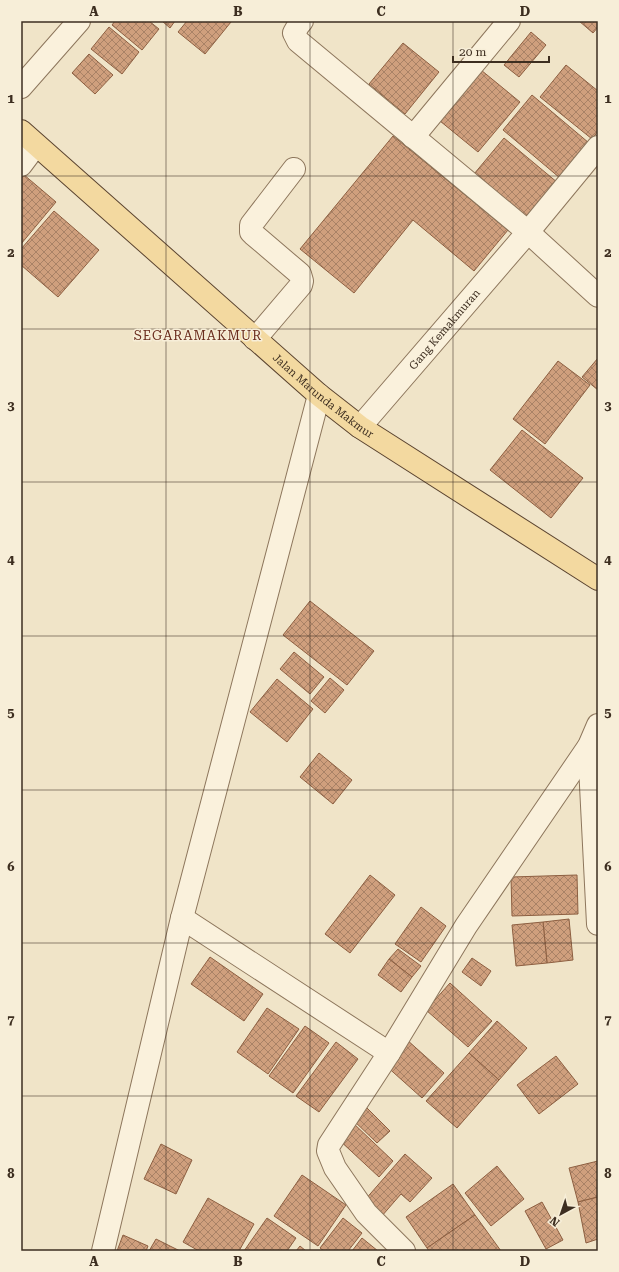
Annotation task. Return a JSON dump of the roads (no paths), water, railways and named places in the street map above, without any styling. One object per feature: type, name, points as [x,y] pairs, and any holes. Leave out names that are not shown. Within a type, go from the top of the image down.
[{"type":"main road","name":"Jalan Marunda Makmur","points":[[29,138],[319,395],[360,427],[598,579]]},
{"type":"street","points":[[21,87],[79,21]]},
{"type":"street","points":[[302,21],[294,33],[298,41],[528,232],[598,296]]},
{"type":"street","points":[[413,137],[509,21]]},
{"type":"street","points":[[21,165],[29,138]]},
{"type":"street","name":"Gang Kemakmuran","points":[[360,427],[528,232],[598,147]]},
{"type":"street","points":[[255,339],[301,285],[302,281],[300,274],[251,232],[252,225],[294,170]]},
{"type":"street","points":[[103,1251],[182,918],[319,395]]},
{"type":"street","points":[[404,1251],[366,1213],[335,1168],[328,1151],[329,1145],[389,1053],[466,926],[589,746],[598,725]]},
{"type":"street","points":[[589,746],[598,924]]},
{"type":"street","points":[[182,918],[389,1053]]},
{"type":"district","name":"SEGARAMAKMUR","points":[[198,335]]}]
